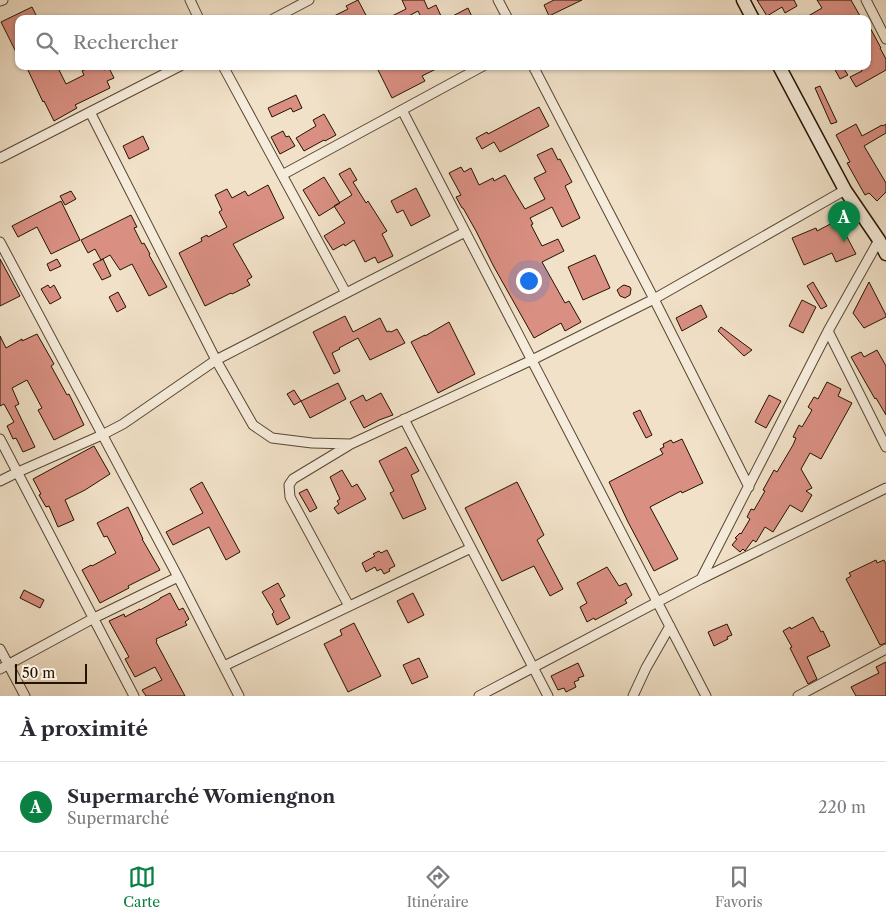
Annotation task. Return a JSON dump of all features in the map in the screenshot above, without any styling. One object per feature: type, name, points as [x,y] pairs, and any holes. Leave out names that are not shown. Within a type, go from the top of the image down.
[{"type":"main road","points":[[743,0],[751,15]]},
{"type":"main road","points":[[781,70],[845,190],[882,235],[886,254]]},
{"type":"street","points":[[190,0],[197,15]]},
{"type":"street","points":[[281,15],[309,0]]},
{"type":"street","points":[[498,0],[506,15]]},
{"type":"street","points":[[866,0],[886,39]]},
{"type":"street","points":[[0,158],[172,70]]},
{"type":"street","points":[[225,70],[346,293]]},
{"type":"street","points":[[282,175],[475,70]]},
{"type":"street","points":[[535,70],[749,487]]},
{"type":"street","points":[[402,110],[706,696]]},
{"type":"street","points":[[90,112],[216,360],[253,425],[272,438],[312,444],[351,444]]},
{"type":"street","points":[[349,606],[290,496],[290,485],[294,479],[351,444],[532,360],[654,299],[845,190]]},
{"type":"street","points":[[0,481],[102,436],[123,424],[216,360],[465,232]]},
{"type":"street","points":[[701,579],[828,331],[882,235]]},
{"type":"street","points":[[0,242],[239,696]]},
{"type":"street","points":[[828,331],[886,447]]},
{"type":"street","points":[[404,420],[548,696]]},
{"type":"street","points":[[0,439],[134,696]]},
{"type":"street","points":[[479,696],[701,579],[886,488]]},
{"type":"street","points":[[224,666],[470,548]]},
{"type":"street","points":[[4,667],[94,618],[178,577]]},
{"type":"street","points":[[633,696],[646,668],[670,626]]},
{"type":"street","points":[[0,649],[4,667],[25,696]]},
{"type":"street","points":[[798,696],[886,649]]},
{"type":"building","points":[[358,0],[366,15],[336,15],[348,9],[346,6]]},
{"type":"building","points":[[402,0],[424,0],[428,9],[436,5],[441,15],[420,15],[418,11],[410,15],[394,15],[406,9]]},
{"type":"building","points":[[554,0],[582,0],[551,15],[549,15],[544,5]]},
{"type":"building","points":[[757,0],[794,0],[797,6],[785,13],[782,7],[766,15]]},
{"type":"building","points":[[817,0],[851,0],[859,15],[810,15],[822,8]]},
{"type":"building","points":[[32,7],[36,15],[15,15]]},
{"type":"building","points":[[468,8],[471,15],[455,15]]},
{"type":"building","points":[[15,15],[15,50],[1,22]]},
{"type":"building","points":[[871,29],[886,59],[886,70],[856,87],[850,77],[862,71],[871,70]]},
{"type":"building","points":[[28,70],[59,70],[66,84],[84,75],[82,71],[84,70],[110,70],[114,78],[107,81],[110,88],[75,105],[77,108],[54,121]]},
{"type":"building","points":[[378,70],[434,70],[422,76],[425,81],[392,98]]},
{"type":"building","points":[[835,70],[845,70],[848,75],[840,79]]},
{"type":"building","points":[[820,86],[837,122],[831,124],[815,88]]},
{"type":"building","points":[[296,95],[302,108],[293,112],[291,108],[272,117],[268,108]]},
{"type":"building","points":[[539,107],[549,126],[500,152],[494,142],[482,149],[476,138],[487,132],[488,134]]},
{"type":"building","points":[[324,114],[336,135],[304,151],[296,138],[316,126],[313,120]]},
{"type":"building","points":[[856,124],[862,136],[886,124],[886,133],[864,146],[886,183],[886,192],[877,201],[869,193],[865,195],[847,163],[850,162],[836,135]]},
{"type":"building","points":[[283,131],[286,137],[289,136],[295,146],[280,154],[271,137]]},
{"type":"building","points":[[143,136],[149,149],[129,159],[123,146]]},
{"type":"building","points":[[552,148],[572,182],[565,186],[580,218],[562,227],[552,207],[530,218],[533,224],[531,225],[542,246],[558,239],[564,251],[542,262],[565,303],[569,301],[581,322],[565,331],[561,323],[534,338],[456,197],[461,195],[449,173],[461,167],[464,172],[471,168],[479,185],[493,178],[494,181],[505,175],[525,209],[545,199],[534,178],[546,172],[537,155]]},
{"type":"building","points":[[350,168],[357,180],[353,182],[387,231],[382,234],[393,256],[378,263],[375,257],[365,262],[354,240],[345,246],[344,244],[333,250],[324,236],[345,223],[334,206],[352,195],[339,174]]},
{"type":"building","points":[[324,177],[340,203],[319,216],[303,190]]},
{"type":"building","points":[[268,185],[284,218],[233,244],[252,277],[247,280],[250,285],[205,306],[179,253],[202,241],[201,238],[207,235],[208,237],[227,227],[219,212],[222,210],[215,195],[227,189],[232,198],[245,191],[248,196]]},
{"type":"building","points":[[416,188],[430,216],[411,226],[403,210],[397,213],[391,201]]},
{"type":"building","points":[[71,191],[76,199],[65,205],[60,196]]},
{"type":"building","points":[[61,201],[80,240],[51,254],[37,227],[18,237],[12,226]]},
{"type":"building","points":[[131,215],[137,227],[134,228],[142,244],[144,243],[167,287],[149,296],[132,264],[120,270],[110,255],[101,260],[95,249],[88,253],[81,240]]},
{"type":"building","points":[[838,220],[856,254],[836,262],[832,253],[804,265],[792,238],[816,228],[817,231]]},
{"type":"building","points":[[595,255],[610,288],[583,300],[568,267]]},
{"type":"building","points":[[0,259],[20,296],[0,306]]},
{"type":"building","points":[[57,259],[61,266],[50,271],[47,264]]},
{"type":"building","points":[[103,259],[111,276],[102,280],[93,264]]},
{"type":"building","points":[[813,282],[827,306],[821,309],[807,286]]},
{"type":"building","points":[[869,282],[886,317],[864,328],[853,313]]},
{"type":"building","points":[[48,285],[50,288],[54,285],[61,298],[50,304],[41,289]]},
{"type":"building","points":[[624,285],[631,289],[630,295],[625,298],[620,296],[617,290]]},
{"type":"building","points":[[118,292],[126,307],[117,312],[109,297]]},
{"type":"building","points":[[802,300],[816,307],[803,333],[789,326]]},
{"type":"building","points":[[701,305],[707,317],[682,331],[676,318]]},
{"type":"building","points":[[345,316],[353,332],[380,318],[387,332],[397,329],[405,343],[370,360],[358,338],[332,353],[340,371],[334,374],[313,332]]},
{"type":"building","points":[[449,322],[475,374],[438,393],[411,342]]},
{"type":"building","points":[[721,327],[752,350],[744,356],[718,331]]},
{"type":"building","points":[[37,334],[54,364],[51,366],[67,395],[69,394],[84,425],[54,440],[38,410],[42,408],[27,380],[12,388],[19,404],[15,406],[35,447],[23,452],[16,438],[13,439],[7,426],[14,422],[4,404],[0,406],[0,336],[6,348],[22,339],[22,341]]},
{"type":"building","points":[[877,350],[886,366],[886,415],[851,357],[861,352],[864,357]]},
{"type":"building","points":[[827,382],[841,389],[838,396],[852,403],[821,459],[810,453],[801,469],[812,488],[806,491],[812,495],[802,512],[790,505],[773,532],[765,527],[756,542],[753,540],[745,551],[743,549],[740,552],[732,545],[737,539],[735,538],[741,534],[750,519],[747,517],[751,509],[754,510],[774,470],[777,472],[793,445],[796,438],[793,437],[799,425],[802,427],[812,410],[808,407],[814,397],[818,399]]},
{"type":"building","points":[[338,383],[346,399],[310,418],[301,401]]},
{"type":"building","points":[[294,390],[301,401],[294,405],[287,394]]},
{"type":"building","points":[[381,393],[393,415],[364,428],[350,402],[363,395],[366,401]]},
{"type":"building","points":[[769,395],[781,401],[766,428],[755,422]]},
{"type":"building","points":[[640,410],[652,435],[646,438],[633,413]]},
{"type":"building","points":[[682,439],[703,483],[682,493],[681,491],[650,507],[678,559],[654,571],[609,482],[663,454],[660,449],[664,447],[663,444],[671,440],[673,443]]},
{"type":"building","points":[[94,446],[110,474],[65,500],[74,520],[58,527],[49,506],[46,507],[39,495],[41,494],[33,479]]},
{"type":"building","points":[[406,447],[419,471],[411,475],[426,509],[403,519],[390,493],[394,491],[379,461]]},
{"type":"building","points":[[342,470],[352,487],[357,484],[366,499],[338,514],[334,508],[339,504],[337,501],[340,499],[330,477]]},
{"type":"building","points":[[202,482],[240,552],[226,560],[209,527],[173,545],[166,532],[203,513],[190,489]]},
{"type":"building","points":[[517,482],[544,535],[537,540],[563,589],[550,596],[534,566],[502,581],[465,508]]},
{"type":"building","points":[[307,489],[317,508],[310,512],[299,493]]},
{"type":"building","points":[[128,507],[142,539],[160,570],[100,603],[82,570],[116,553],[107,536],[104,537],[97,523]]},
{"type":"building","points":[[387,550],[395,566],[384,574],[381,569],[377,571],[375,567],[366,572],[362,563],[375,556],[373,554]]},
{"type":"building","points":[[876,560],[877,563],[884,560],[886,564],[886,643],[880,645],[846,579],[851,576],[849,573]]},
{"type":"building","points":[[607,567],[619,586],[626,583],[632,595],[625,600],[627,603],[595,620],[594,618],[587,622],[580,607],[587,603],[577,583]]},
{"type":"building","points":[[278,583],[285,596],[280,599],[290,618],[277,625],[272,614],[274,612],[262,592]]},
{"type":"building","points":[[24,590],[44,600],[40,608],[20,598]]},
{"type":"building","points":[[170,593],[179,610],[183,608],[189,619],[185,622],[187,625],[156,639],[156,642],[185,696],[146,696],[142,690],[162,680],[155,667],[135,677],[125,659],[129,657],[109,621],[124,614],[125,617]]},
{"type":"building","points":[[413,593],[424,615],[408,623],[397,601]]},
{"type":"building","points":[[813,617],[821,632],[823,631],[830,646],[807,657],[817,679],[808,684],[783,631],[790,627],[791,629]]},
{"type":"building","points":[[354,623],[381,676],[348,692],[324,644],[342,635],[340,630]]},
{"type":"building","points":[[727,624],[732,635],[714,646],[708,632]]},
{"type":"building","points":[[419,658],[428,677],[412,684],[403,665]]},
{"type":"building","points":[[886,662],[886,696],[856,696],[851,687],[879,673],[876,667]]},
{"type":"building","points":[[578,663],[584,676],[574,682],[576,687],[566,692],[564,688],[558,690],[551,676]]},
{"type":"place","name":"Supermarché Womiengnon","points":[[844,242]]}]
